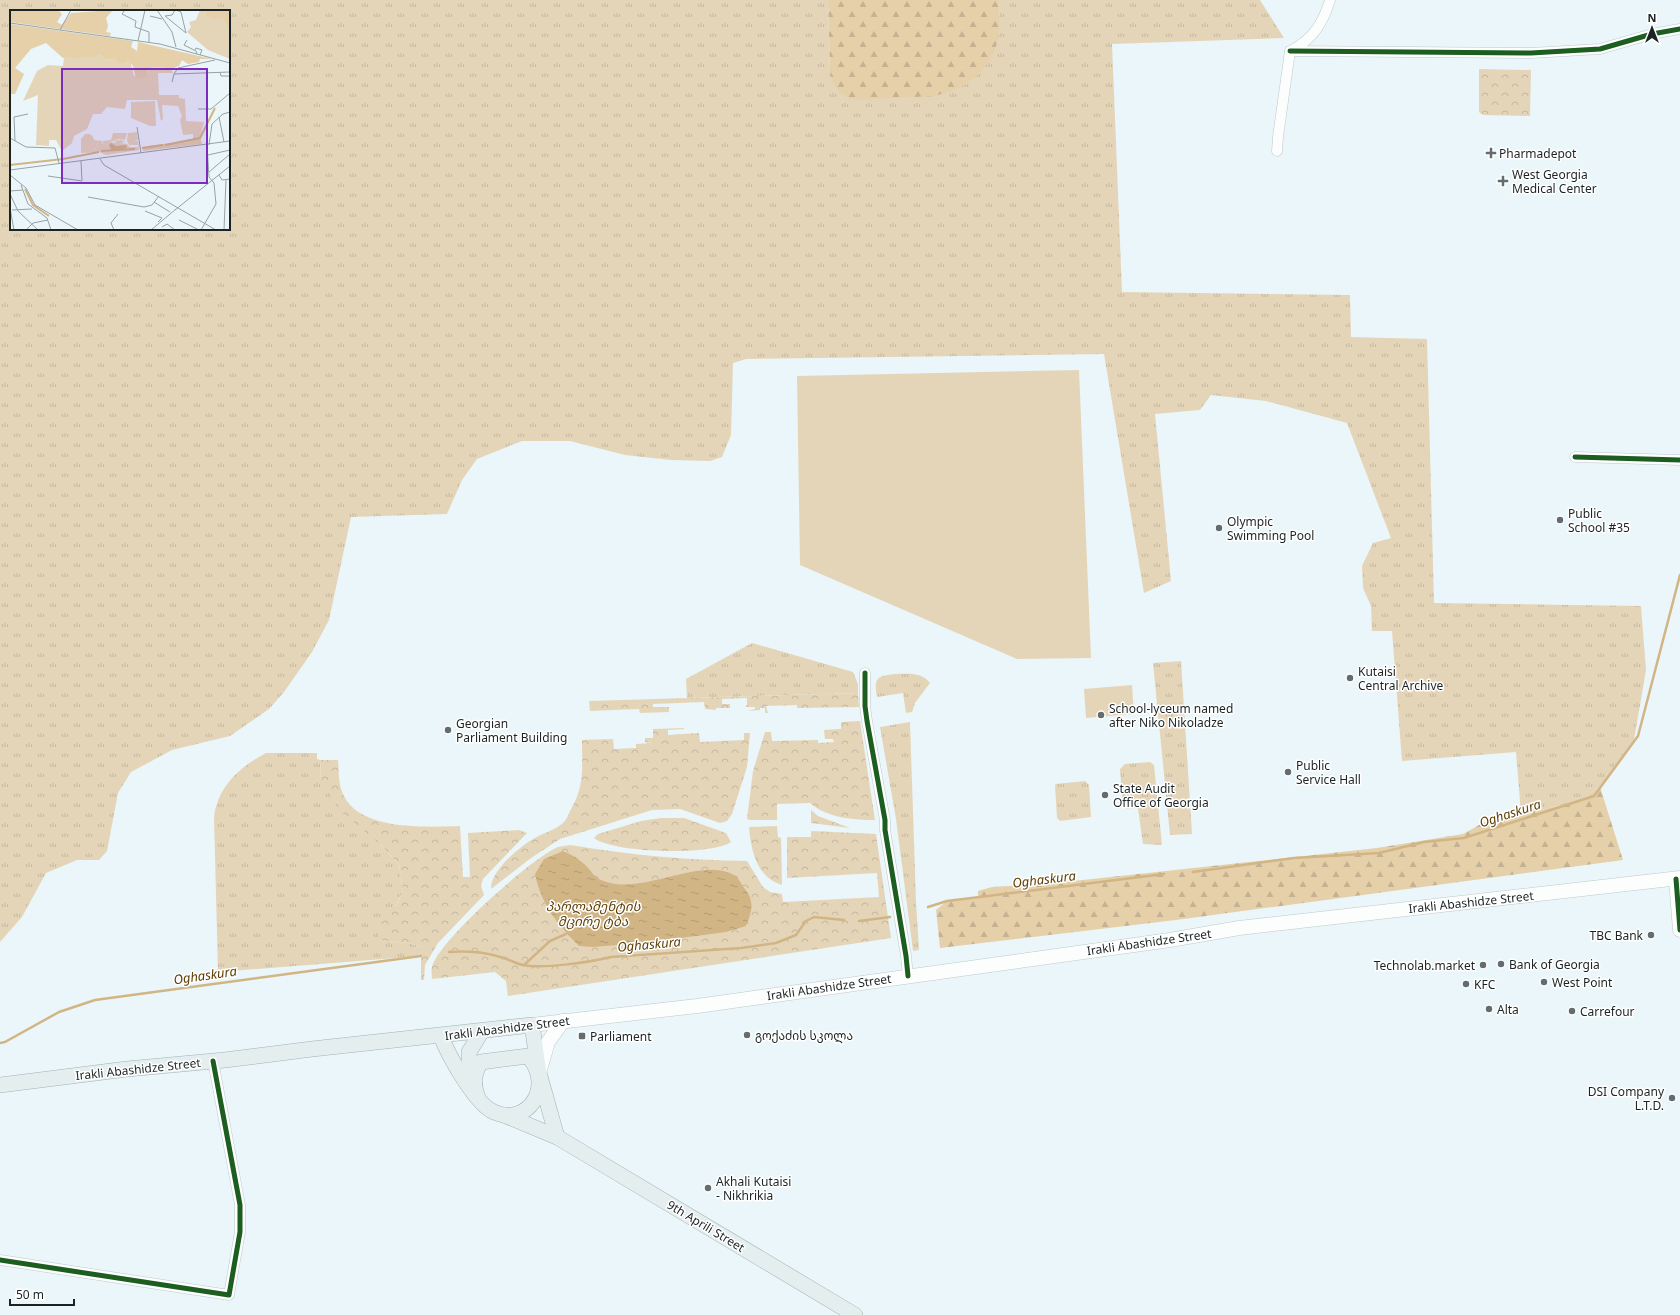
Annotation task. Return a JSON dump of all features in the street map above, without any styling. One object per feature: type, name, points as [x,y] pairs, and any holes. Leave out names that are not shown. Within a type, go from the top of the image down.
[{"type":"main road","points":[[1678,878],[1680,930]]},
{"type":"main road","name":"Irakli Abashidze Street","points":[[0,1085],[312,1048],[441,1036],[697,1006],[1170,940],[1239,928],[1678,878]]},
{"type":"main road","points":[[539,1073],[548,1042],[564,1021]]},
{"type":"main road","points":[[441,1036],[448,1054],[478,1098],[487,1108],[504,1115],[517,1114],[528,1108],[536,1098],[540,1086],[532,1025]]},
{"type":"main road","points":[[470,1085],[469,1052],[482,1030]]},
{"type":"main road","points":[[478,1098],[474,1089],[474,1079],[476,1069],[481,1062],[528,1056],[535,1064],[539,1073],[557,1137]]},
{"type":"main road","name":"9th Aprili Street","points":[[504,1115],[557,1137],[855,1315]]},
{"type":"street","points":[[1290,51],[1303,44],[1317,31],[1325,16],[1330,0]]},
{"type":"street","points":[[1290,51],[1546,52],[1600,49],[1652,34],[1680,29]]},
{"type":"street","points":[[1278,151],[1278,137],[1290,51]]},
{"type":"street","points":[[1575,457],[1680,460]]},
{"type":"street","points":[[865,673],[865,706],[867,721],[885,820],[885,830],[908,976]]},
{"type":"street","points":[[0,1260],[229,1295],[240,1232],[240,1204],[212,1061]]},
{"type":"green space","points":[[0,0],[828,0],[830,70],[997,42],[999,0],[1260,0],[1284,38],[1112,44],[1122,292],[1350,295],[1351,337],[1427,339],[1434,603],[1641,606],[1646,670],[1634,740],[1600,787],[1578,802],[1521,814],[1516,752],[1402,761],[1392,631],[1372,631],[1371,606],[1363,588],[1362,566],[1373,543],[1391,538],[1347,423],[1266,401],[1211,395],[1200,410],[1155,414],[1171,581],[1144,593],[1104,354],[746,359],[733,363],[731,435],[722,457],[710,461],[671,460],[625,455],[570,441],[522,441],[477,459],[462,480],[447,514],[351,517],[329,620],[312,652],[284,692],[269,709],[230,736],[172,750],[131,772],[118,793],[107,851],[99,860],[77,860],[46,873],[22,917],[0,942]]},
{"type":"green space","points":[[828,0],[999,0],[999,28],[997,43],[993,54],[981,72],[956,89],[934,96],[858,100],[852,99],[846,97],[838,91],[831,76]]},
{"type":"green space","points":[[1479,69],[1531,70],[1530,116],[1483,115],[1479,112]]},
{"type":"green space","points":[[1079,370],[1091,658],[1017,659],[800,565],[797,376]]},
{"type":"green space","points":[[752,643],[853,672],[858,684],[858,693],[687,698],[686,679]]},
{"type":"green space","points":[[1181,661],[1192,834],[1170,835],[1153,663]]},
{"type":"green space","points":[[895,674],[919,675],[927,679],[930,683],[915,703],[912,712],[906,713],[903,693],[877,697],[876,682],[878,679],[880,677]]},
{"type":"green space","points":[[1132,685],[1134,714],[1086,718],[1084,689]]},
{"type":"green space","points":[[858,693],[859,707],[797,708],[797,705],[766,706],[768,713],[765,713],[765,708],[747,711],[755,709],[755,707],[745,707],[747,705],[747,698],[722,699],[722,704],[730,704],[730,708],[716,708],[716,710],[705,709],[704,702],[653,704],[653,707],[669,707],[669,712],[640,713],[639,709],[590,711],[589,701]]},
{"type":"green space","points":[[860,721],[875,820],[850,819],[832,815],[810,803],[777,804],[777,820],[747,819],[753,771],[765,732],[771,732],[772,741],[818,740],[818,743],[834,742],[833,739],[825,739],[824,730],[841,729],[841,722]]},
{"type":"green space","points":[[910,722],[919,950],[913,951],[896,819],[880,727]]},
{"type":"green space","points":[[684,728],[668,730],[668,735],[699,733],[700,742],[744,740],[744,733],[750,733],[747,767],[732,814],[727,821],[720,823],[680,809],[652,810],[560,839],[531,858],[491,889],[495,875],[514,853],[535,838],[558,827],[566,820],[575,802],[582,777],[582,740],[613,739],[614,749],[636,748],[636,744],[652,743],[645,742],[645,738],[653,738],[653,729]]},
{"type":"green space","points":[[266,753],[317,753],[317,759],[320,760],[321,779],[399,865],[403,891],[379,940],[409,943],[421,947],[421,956],[218,972],[214,817],[216,806],[225,787],[239,771],[256,758]]},
{"type":"green space","points":[[320,760],[338,760],[342,792],[353,807],[365,816],[379,821],[413,826],[460,826],[463,877],[470,877],[468,833],[519,830],[527,833],[483,879],[481,886],[484,895],[438,943],[425,965],[424,980],[421,980],[421,947],[409,943],[378,940],[382,912],[396,906],[403,891],[399,865],[381,845],[339,810],[321,779]]},
{"type":"green space","points":[[1150,762],[1154,765],[1162,845],[1143,844],[1138,809],[1127,809],[1123,806],[1120,769],[1125,764]]},
{"type":"green space","points":[[1085,781],[1089,785],[1091,817],[1060,821],[1057,818],[1055,785]]},
{"type":"green space","points":[[1600,787],[1623,860],[1176,920],[940,948],[936,910],[947,901],[978,897],[978,891],[992,887],[1046,884],[1377,848],[1463,834],[1499,814],[1521,814],[1578,802]]},
{"type":"green space","points":[[811,810],[818,816],[850,828],[811,823]]},
{"type":"green space","points":[[661,818],[684,818],[726,833],[731,842],[704,849],[662,851],[620,847],[604,843],[594,838],[598,834],[641,821]]},
{"type":"green space","points":[[777,826],[778,837],[781,838],[782,885],[766,876],[756,862],[751,845],[749,827]]},
{"type":"green space","points":[[811,831],[876,834],[891,938],[508,996],[506,981],[495,972],[432,979],[432,967],[438,955],[468,920],[529,866],[558,847],[570,845],[614,852],[658,856],[747,861],[763,887],[770,892],[782,894],[783,902],[879,897],[877,873],[787,878],[787,837],[811,837]]},
{"type":"water","name":"პარლამენტის მცირე ტბა","points":[[563,851],[572,855],[584,864],[597,878],[616,884],[645,882],[708,870],[722,871],[734,875],[740,881],[750,898],[752,907],[748,921],[746,926],[726,932],[643,943],[593,947],[579,946],[557,922],[551,913],[541,895],[535,874],[544,859]]},
{"type":"waterway","name":"Oghaskura","points":[[1193,872],[1294,858],[1379,853],[1424,842],[1464,838],[1594,796],[1638,736],[1680,575]]},
{"type":"waterway","name":"Oghaskura","points":[[928,907],[947,901],[1164,874]]},
{"type":"waterway","name":"Oghaskura","points":[[449,952],[485,954],[500,957],[523,965],[555,966],[611,957],[741,948],[776,943],[796,935],[806,921],[814,917],[844,920]]},
{"type":"waterway","name":"Oghaskura","points":[[859,921],[890,917]]},
{"type":"waterway","points":[[524,965],[550,941],[566,934]]},
{"type":"waterway","name":"Oghaskura","points":[[0,1043],[5,1042],[59,1012],[95,1000],[421,956]]},
{"type":"cycle path","points":[[1290,51],[1531,53],[1600,49],[1652,34],[1680,29]]},
{"type":"cycle path","points":[[1575,457],[1680,460]]},
{"type":"cycle path","points":[[865,673],[865,706],[867,721],[885,820],[885,830],[908,976]]},
{"type":"cycle path","points":[[1676,879],[1680,930]]},
{"type":"cycle path","points":[[0,1260],[229,1295],[240,1232],[240,1205],[213,1061]]},
{"type":"place","name":"Pharmadepot","points":[[1491,153]]},
{"type":"place","name":"West Georgia Medical Center","points":[[1503,181]]},
{"type":"place","name":"Public School #35","points":[[1560,520]]},
{"type":"place","name":"Olympic Swimming Pool","points":[[1219,528]]},
{"type":"place","name":"Kutaisi Central Archive","points":[[1350,678]]},
{"type":"place","name":"School-lyceum named after Niko Nikoladze","points":[[1101,715]]},
{"type":"place","name":"Georgian Parliament Building","points":[[448,730]]},
{"type":"place","name":"Public Service Hall","points":[[1288,772]]},
{"type":"place","name":"State Audit Office of Georgia","points":[[1105,795]]},
{"type":"place","name":"TBC Bank","points":[[1651,935]]},
{"type":"place","name":"Bank of Georgia","points":[[1501,964]]},
{"type":"place","name":"Technolab.market","points":[[1483,965]]},
{"type":"place","name":"West Point","points":[[1544,982]]},
{"type":"place","name":"KFC","points":[[1466,984]]},
{"type":"place","name":"Alta","points":[[1489,1009]]},
{"type":"place","name":"Carrefour","points":[[1572,1011]]},
{"type":"place","name":"გოქაძის სკოლა","points":[[747,1035]]},
{"type":"place","name":"Parliament","points":[[582,1036]]},
{"type":"place","name":"DSI Company L.T.D.","points":[[1672,1098]]},
{"type":"place","name":"Akhali Kutaisi - Nikhrikia","points":[[708,1188]]}]
